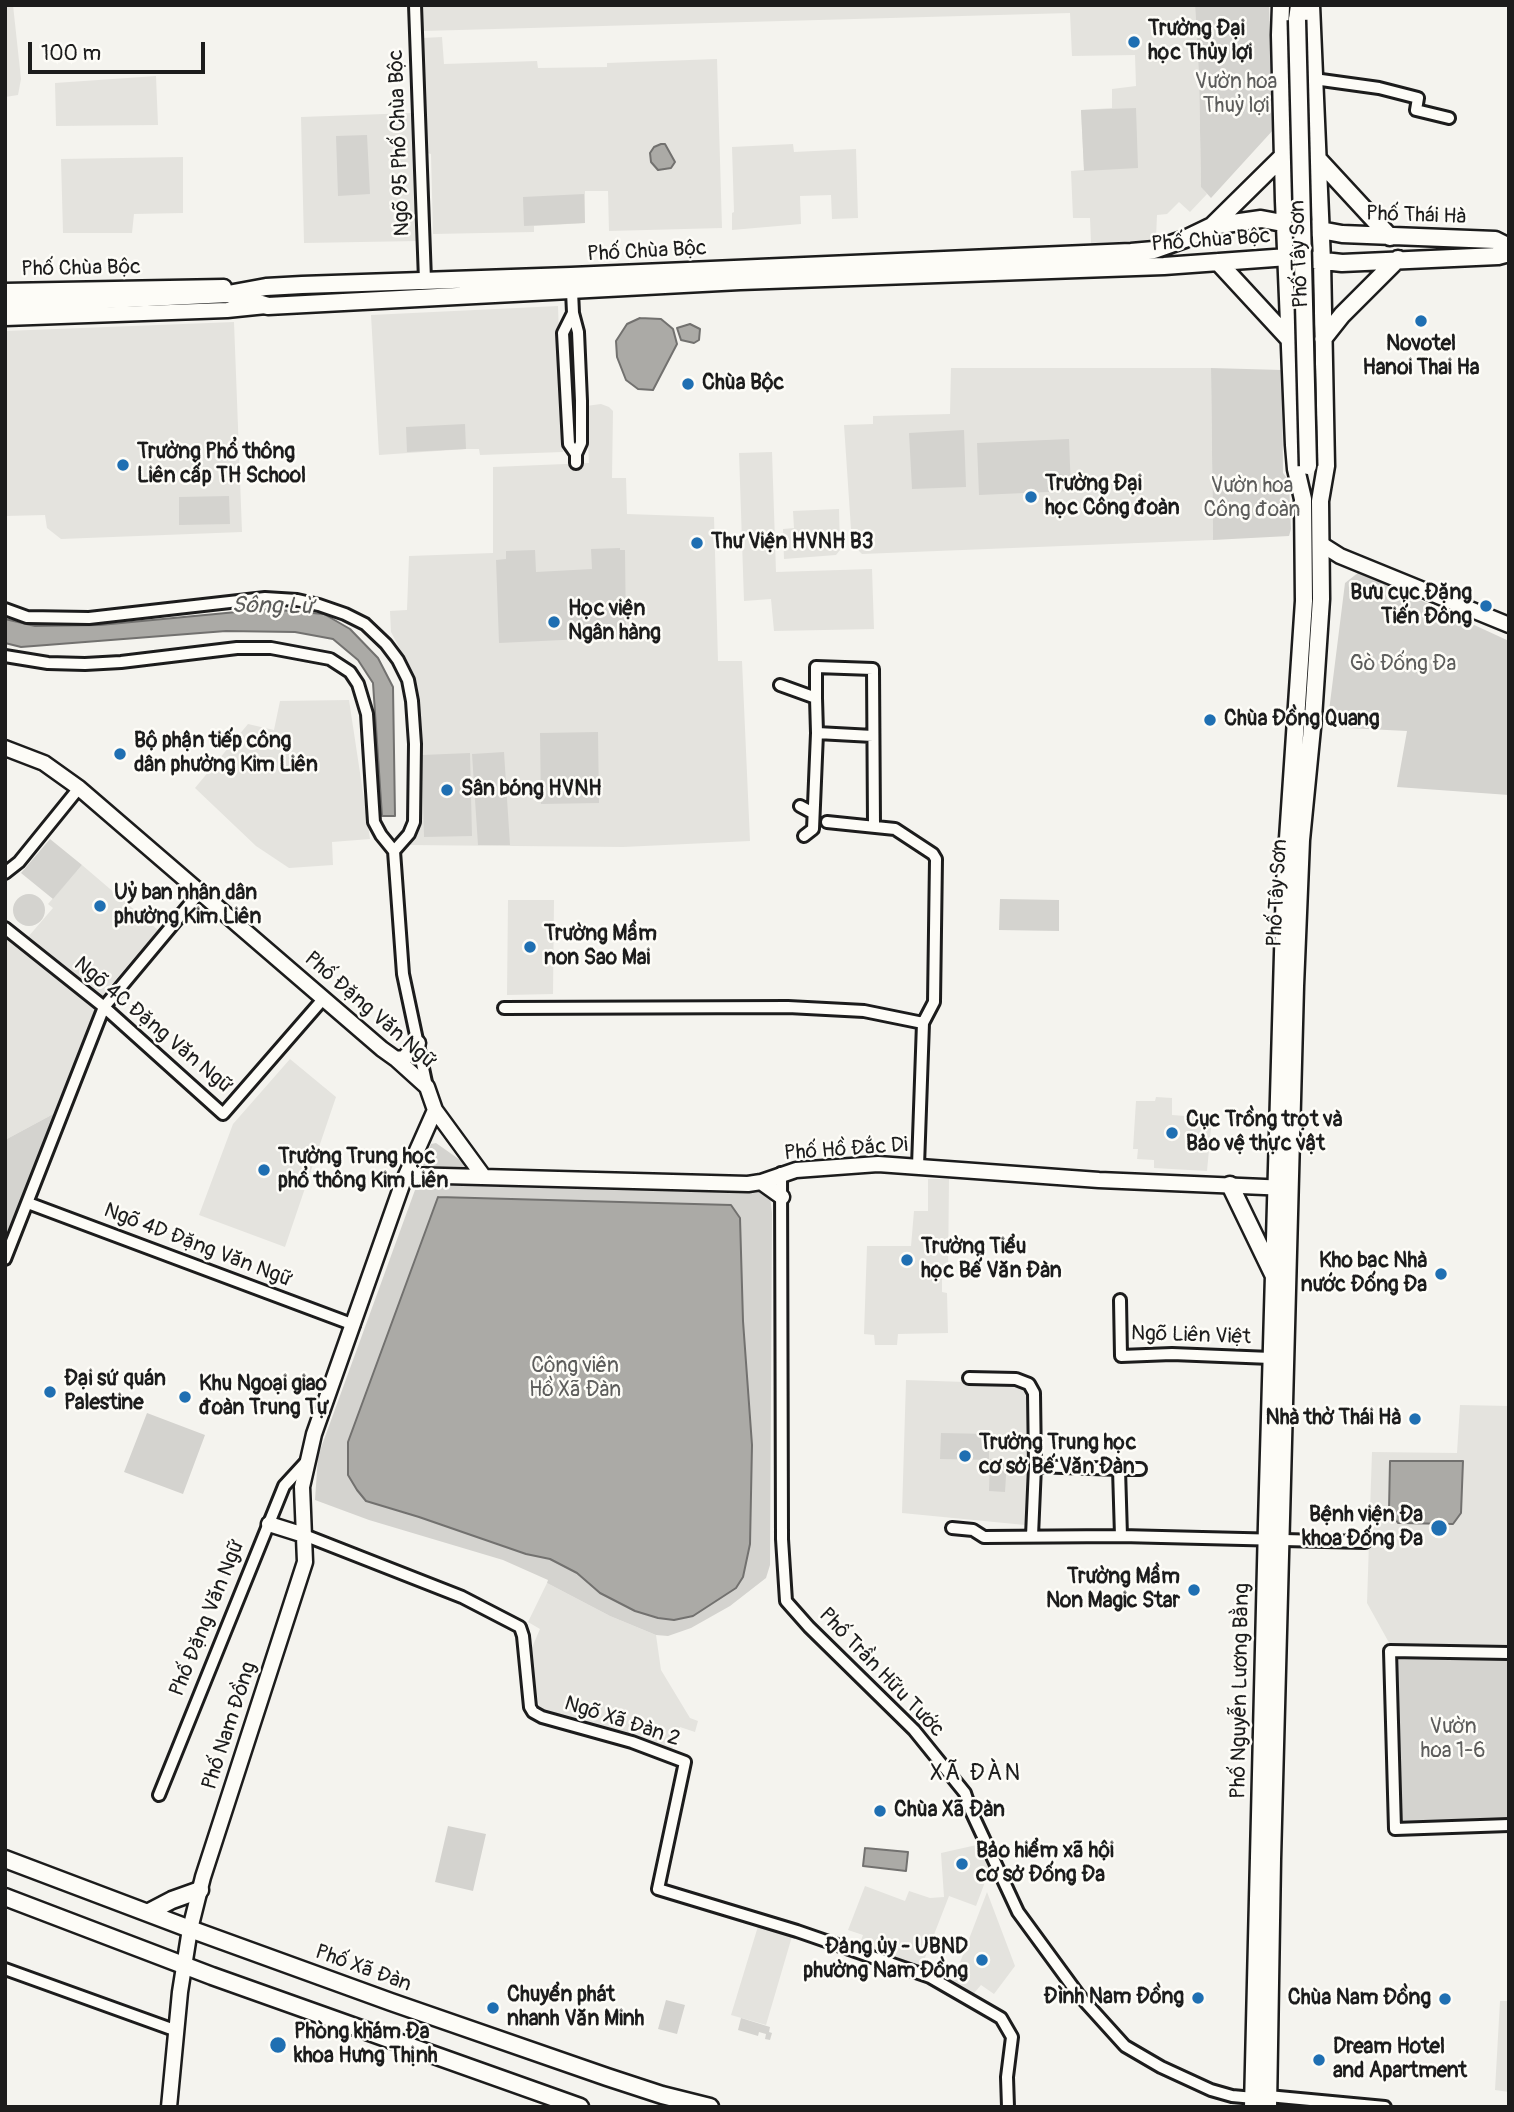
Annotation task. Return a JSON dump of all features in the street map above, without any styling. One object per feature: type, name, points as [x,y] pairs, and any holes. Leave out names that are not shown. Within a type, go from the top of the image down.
[{"type":"main road","name":"Phố Tây Sơn","points":[[1281,5],[1285,223],[1294,445],[1303,499]]},
{"type":"main road","name":"Phố Tây Sơn","points":[[1287,1288],[1283,1188],[1285,883],[1308,682],[1321,544],[1320,501],[1326,466],[1322,261],[1311,5]]},
{"type":"main road","points":[[1296,10],[1308,466]]},
{"type":"main road","points":[[1212,226],[1284,155]]},
{"type":"main road","points":[[1317,158],[1390,237]]},
{"type":"main road","points":[[1284,181],[1297,188],[1306,188],[1318,179]]},
{"type":"main road","name":"Phố Chùa Bộc","points":[[268,306],[571,284],[727,264],[1154,250],[1212,226],[1261,219],[1321,231]]},
{"type":"main road","name":"Phố Thái Hà","points":[[1321,231],[1390,237],[1495,240],[1509,247]]},
{"type":"main road","name":"Phố Thái Hà","points":[[1322,261],[1342,263],[1497,256],[1509,253]]},
{"type":"main road","name":"Phố Chùa Bộc","points":[[267,287],[425,280],[571,284],[740,281],[1164,266],[1288,257],[1322,261]]},
{"type":"main road","points":[[1323,339],[1342,315],[1398,259]]},
{"type":"main road","points":[[1218,262],[1291,341]]},
{"type":"main road","points":[[5,305],[228,294],[267,287]]},
{"type":"main road","points":[[228,294],[268,306]]},
{"type":"main road","points":[[1290,306],[1306,298],[1314,300],[1323,313]]},
{"type":"main road","name":"Phố Tây Sơn","points":[[1308,466],[1303,499],[1308,682]]},
{"type":"main road","name":"Phố Tây Sơn","points":[[1308,466],[1320,501]]},
{"type":"main road","points":[[1230,1185],[1274,1276]]},
{"type":"main road","name":"Phố Tây Sơn","points":[[1274,1276],[1283,1188]]},
{"type":"main road","name":"Phố Nguyễn Lương Bằng","points":[[1273,1540],[1271,1358],[1274,1276]]},
{"type":"main road","name":"Phố Nguyễn Lương Bằng","points":[[1261,2102],[1273,1540],[1287,1288]]},
{"type":"main road","name":"Phố Xã Đàn","points":[[5,1859],[190,1929],[607,2077],[710,2107]]},
{"type":"main road","points":[[149,1912],[200,1890]]},
{"type":"main road","points":[[5,1896],[185,1965],[580,2107]]},
{"type":"street","name":"Ngõ 95 Phố Chùa Bộc","points":[[415,5],[425,280]]},
{"type":"street","points":[[1314,79],[1418,97],[1416,110],[1448,118]]},
{"type":"street","points":[[571,284],[573,313],[578,332],[581,401],[582,443],[576,459],[569,444],[564,333],[573,313]]},
{"type":"street","name":"Phố Chùa Bộc","points":[[5,291],[267,287]]},
{"type":"street","name":"Phố Chùa Bộc","points":[[5,318],[227,310],[268,306]]},
{"type":"street","points":[[567,401],[581,401]]},
{"type":"street","points":[[1321,544],[1340,556],[1509,625]]},
{"type":"street","points":[[5,609],[27,617],[89,618],[265,598],[297,600],[319,605],[365,624],[398,660],[408,680],[412,701],[415,814],[409,834],[394,851]]},
{"type":"street","points":[[5,656],[48,663],[85,664],[188,653],[271,648],[330,659],[350,672],[358,684],[367,714],[374,822],[394,851],[400,952],[427,1087]]},
{"type":"street","points":[[804,836],[813,829],[817,733],[816,667],[873,669],[874,825]]},
{"type":"street","points":[[780,685],[816,698]]},
{"type":"street","points":[[817,733],[873,736]]},
{"type":"street","name":"Phố Đặng Văn Ngữ","points":[[5,748],[44,763],[79,788],[427,1087],[435,1111],[406,1175],[306,1462],[302,1487],[304,1535]]},
{"type":"street","points":[[5,873],[19,862],[79,788]]},
{"type":"street","points":[[800,806],[813,813]]},
{"type":"street","points":[[827,822],[895,829],[933,854],[936,859],[934,1002],[923,1023],[918,1166]]},
{"type":"street","points":[[5,1259],[104,1007],[200,892]]},
{"type":"street","name":"Ngõ 4C Đặng Văn Ngữ","points":[[5,928],[104,1007],[223,1114],[324,998]]},
{"type":"street","points":[[504,1008],[788,1007],[864,1011],[923,1023]]},
{"type":"street","points":[[396,1059],[404,1058],[418,1043]]},
{"type":"street","points":[[435,1111],[484,1177]]},
{"type":"street","name":"Phố Hồ Đắc Di","points":[[406,1175],[748,1184],[796,1170],[878,1164],[1049,1177],[1283,1188]]},
{"type":"street","name":"Phố Trần Hữu Tước","points":[[781,1173],[782,1539],[786,1601],[914,1730],[965,1793],[1018,1912],[1078,1994],[1125,2046],[1161,2067],[1211,2090],[1232,2096],[1261,2102],[1385,2107]]},
{"type":"street","points":[[761,1182],[782,1197]]},
{"type":"street","name":"Ngõ 4D Đặng Văn Ngữ","points":[[28,1203],[354,1325]]},
{"type":"street","name":"Ngõ Liên Việt","points":[[1120,1300],[1121,1356],[1172,1354],[1271,1358]]},
{"type":"street","points":[[969,1378],[1016,1379],[1030,1384],[1034,1393],[1032,1536]]},
{"type":"street","name":"Phố Đặng Văn Ngữ","points":[[159,1795],[284,1486],[306,1462]]},
{"type":"street","points":[[1035,1466],[1140,1469]]},
{"type":"street","points":[[1119,1469],[1121,1535]]},
{"type":"street","points":[[269,1524],[304,1535]]},
{"type":"street","points":[[952,1528],[973,1530],[984,1537],[1121,1535],[1365,1542]]},
{"type":"street","name":"Phố Nam Đồng","points":[[169,2107],[190,1929],[200,1890],[305,1562],[304,1535]]},
{"type":"street","name":"Ngõ Xã Đàn 2","points":[[304,1535],[462,1597],[520,1627],[530,1707],[533,1712],[542,1717],[632,1742],[685,1762],[658,1889],[797,1931],[930,1977],[1001,2018],[1012,2037],[1007,2077],[1008,2107]]},
{"type":"street","points":[[1509,1653],[1391,1651],[1395,1829],[1509,1825]]},
{"type":"street","points":[[5,1969],[177,2031]]},
{"type":"shaded area","points":[[5,5],[13,5],[21,79],[18,95],[5,97]]},
{"type":"shaded area","points":[[422,5],[1195,5],[1201,186],[1207,194],[1190,212],[1179,202],[1167,214],[1157,215],[1156,238],[1148,241],[1091,243],[1090,218],[1073,218],[1071,171],[1084,170],[1081,110],[1112,108],[1112,89],[1136,86],[1135,55],[1072,56],[1070,13],[423,31]]},
{"type":"shaded area","points":[[442,37],[444,64],[537,61],[538,68],[607,67],[607,63],[717,59],[722,228],[609,231],[608,191],[585,191],[585,223],[534,226],[534,232],[433,234],[431,154],[427,153],[422,38]]},
{"type":"shaded area","points":[[156,76],[158,125],[56,126],[55,83]]},
{"type":"shaded area","points":[[412,113],[414,202],[417,203],[418,241],[304,243],[301,117]]},
{"type":"shaded area","points":[[665,144],[675,162],[671,168],[658,170],[651,162],[650,153],[654,147]]},
{"type":"shaded area","points":[[793,144],[794,152],[856,149],[858,218],[832,219],[831,195],[800,196],[801,224],[732,230],[732,147]]},
{"type":"shaded area","points":[[183,157],[183,213],[134,214],[132,233],[63,233],[61,159]]},
{"type":"shaded area","points":[[558,306],[563,452],[480,455],[479,449],[466,449],[379,455],[371,315]]},
{"type":"shaded area","points":[[640,318],[661,319],[673,329],[677,344],[653,390],[638,389],[626,380],[617,357],[616,341],[627,324]]},
{"type":"shaded area","name":"Trường Phổ thông Liên cấp TH School","points":[[234,322],[242,532],[61,539],[47,528],[45,515],[5,516],[5,331]]},
{"type":"shaded area","points":[[690,324],[700,329],[699,340],[694,343],[681,340],[677,328]]},
{"type":"shaded area","name":"Trường Đại học Công đoàn","points":[[951,368],[1211,368],[1213,540],[862,554],[852,544],[844,425],[873,424],[873,416],[950,414]]},
{"type":"shaded area","name":"Học viện Ngân hàng","points":[[601,404],[613,411],[612,478],[626,478],[627,514],[714,517],[718,661],[742,661],[750,841],[623,847],[408,845],[420,823],[418,699],[415,677],[391,632],[390,611],[407,610],[409,556],[493,553],[493,467],[589,463],[586,406]]},
{"type":"shaded area","points":[[772,452],[776,572],[872,569],[874,629],[774,631],[771,599],[744,601],[739,453]]},
{"type":"shaded area","points":[[839,509],[840,550],[836,555],[784,559],[783,529],[794,528],[793,511]]},
{"type":"shaded area","points":[[268,609],[324,614],[350,629],[378,658],[393,687],[395,816],[382,816],[373,683],[358,660],[333,639],[295,632],[226,631],[21,647],[5,643],[5,619],[35,626],[100,625]]},
{"type":"shaded area","points":[[349,700],[370,839],[332,842],[333,865],[289,868],[256,846],[195,788],[248,724],[274,730],[280,701]]},
{"type":"shaded area","points":[[82,865],[158,930],[100,998],[28,937],[53,908],[48,904]]},
{"type":"shaded area","name":"Trường Mầm non Sao Mai","points":[[508,900],[554,900],[553,994],[507,995]]},
{"type":"shaded area","points":[[5,935],[94,1005],[94,1016],[57,1112],[5,1140]]},
{"type":"shaded area","name":"Trường Trung học phổ thông Kim Liên","points":[[290,1059],[336,1097],[285,1247],[199,1215],[233,1124]]},
{"type":"shaded area","name":"Cục Trồng trọt và Bảo vệ thực vật","points":[[1156,1097],[1172,1098],[1172,1115],[1212,1118],[1207,1171],[1154,1168],[1154,1160],[1137,1159],[1138,1149],[1133,1149],[1136,1101],[1155,1101]]},
{"type":"shaded area","name":"Trường Tiểu học Bế Văn Đàn","points":[[928,1179],[949,1179],[948,1275],[942,1275],[942,1292],[947,1293],[948,1333],[898,1334],[897,1345],[875,1345],[874,1335],[864,1334],[867,1246],[911,1246],[914,1211],[928,1211]]},
{"type":"shaded area","name":"Công viên Hồ Xã Đàn","points":[[438,1197],[731,1205],[740,1218],[743,1321],[752,1445],[750,1544],[743,1577],[736,1588],[693,1616],[674,1620],[658,1618],[635,1611],[600,1593],[577,1573],[550,1559],[526,1554],[366,1501],[357,1490],[348,1475],[348,1442]]},
{"type":"shaded area","name":"Trường Trung học cơ sở Bế Văn Đàn","points":[[906,1380],[1025,1384],[1029,1399],[1025,1525],[902,1513]]},
{"type":"shaded area","name":"Bệnh viện Đa khoa Đống Đa","points":[[1460,1405],[1509,1406],[1509,1649],[1392,1648],[1367,1603],[1372,1452],[1457,1453]]},
{"type":"shaded area","points":[[1390,1461],[1463,1461],[1461,1513],[1453,1524],[1398,1523],[1389,1510]]},
{"type":"shaded area","points":[[547,1583],[610,1616],[656,1635],[661,1670],[690,1718],[698,1721],[695,1732],[680,1727],[672,1749],[540,1712],[530,1652],[540,1629],[528,1622]]},
{"type":"shaded area","points":[[981,1844],[991,1866],[976,1906],[949,1896],[921,1968],[859,1946],[863,1935],[848,1930],[865,1886],[905,1901],[909,1891],[930,1898],[944,1897],[941,1853]]},
{"type":"shaded area","points":[[865,1848],[908,1852],[906,1871],[863,1866]]},
{"type":"shaded area","points":[[987,1892],[1015,1966],[994,1994],[981,1985],[969,1999],[951,1986]]},
{"type":"shaded area","points":[[759,1923],[793,1933],[766,2025],[731,2015]]},
{"type":"shaded area","points":[[1500,2001],[1509,2001],[1509,2092],[1495,2090]]},
{"type":"green space","name":"Vườn hoa Thuỷ lợi","points":[[1195,5],[1269,5],[1274,129],[1211,198],[1201,187]]},
{"type":"green space","points":[[1136,108],[1138,168],[1084,171],[1081,110]]},
{"type":"green space","points":[[367,135],[370,194],[338,196],[336,136]]},
{"type":"green space","points":[[584,194],[585,223],[524,226],[523,197]]},
{"type":"green space","name":"Vườn hoa Công đoàn","points":[[1211,368],[1282,370],[1283,473],[1289,481],[1289,536],[1213,540]]},
{"type":"green space","points":[[465,424],[466,449],[407,452],[406,427]]},
{"type":"green space","points":[[964,430],[966,487],[912,489],[909,433]]},
{"type":"green space","points":[[1069,439],[1071,491],[979,495],[977,443]]},
{"type":"green space","points":[[229,496],[230,524],[179,525],[179,497]]},
{"type":"green space","points":[[591,549],[625,550],[626,637],[499,643],[496,560],[506,559],[506,551],[535,550],[536,572],[592,569]]},
{"type":"green space","name":"Gò Đống Đa","points":[[1359,572],[1509,641],[1509,795],[1397,787],[1407,731],[1327,727],[1345,583]]},
{"type":"green space","points":[[598,732],[599,803],[541,804],[540,733]]},
{"type":"green space","points":[[504,752],[510,845],[478,845],[472,754]]},
{"type":"green space","name":"Sân bóng HVNH","points":[[470,753],[472,836],[424,837],[422,755]]},
{"type":"green space","points":[[50,839],[82,865],[53,899],[21,873]]},
{"type":"green space","points":[[29,894],[40,899],[45,910],[40,921],[29,926],[18,921],[13,910],[18,899]]},
{"type":"green space","points":[[1000,899],[1059,900],[1059,931],[999,930]]},
{"type":"green space","points":[[57,1112],[5,1248],[5,1140]]},
{"type":"green space","points":[[436,1143],[463,1162],[464,1167],[425,1169],[423,1166],[431,1144]]},
{"type":"green space","name":"Công viên Hồ Xã Đàn","points":[[430,1181],[753,1189],[770,1196],[770,1565],[766,1578],[730,1606],[691,1628],[668,1636],[656,1635],[610,1616],[547,1583],[548,1580],[503,1560],[369,1520],[315,1500],[318,1456],[415,1190],[418,1185]]},
{"type":"green space","points":[[147,1413],[205,1435],[183,1494],[124,1472]]},
{"type":"green space","points":[[941,1433],[989,1434],[989,1460],[940,1459]]},
{"type":"green space","points":[[990,1459],[1007,1460],[1005,1492],[989,1491]]},
{"type":"green space","name":"Vườn hoa 1-6","points":[[1396,1656],[1509,1657],[1509,1822],[1397,1825]]},
{"type":"green space","points":[[448,1826],[486,1834],[473,1891],[435,1882]]},
{"type":"green space","points":[[666,2000],[685,2005],[677,2034],[658,2029]]},
{"type":"green space","points":[[741,2018],[770,2027],[770,2040],[765,2039],[766,2034],[759,2032],[758,2036],[738,2030]]},
{"type":"place","name":"Trường Đại học Thủy lợi","points":[[1134,42]]},
{"type":"place","name":"Novotel Hanoi Thai Ha","points":[[1421,321]]},
{"type":"place","name":"Chùa Bộc","points":[[688,384]]},
{"type":"place","name":"Trường Phổ thông Liên cấp TH School","points":[[123,465]]},
{"type":"place","name":"Trường Đại học Công đoàn","points":[[1031,497]]},
{"type":"place","name":"Thư Viện HVNH B3","points":[[697,543]]},
{"type":"place","name":"Bưu cục Đặng Tiến Đông","points":[[1486,606]]},
{"type":"place","name":"Học viện Ngân hàng","points":[[554,622]]},
{"type":"place","name":"Chùa Đồng Quang","points":[[1210,720]]},
{"type":"place","name":"Bộ phận tiếp công dân phường Kim Liên","points":[[120,754]]},
{"type":"place","name":"Sân bóng HVNH","points":[[447,790]]},
{"type":"place","name":"Uỷ ban nhân dân phường Kim Liên","points":[[100,906]]},
{"type":"place","name":"Trường Mầm non Sao Mai","points":[[530,947]]},
{"type":"place","name":"Cục Trồng trọt và Bảo vệ thực vật","points":[[1172,1133]]},
{"type":"place","name":"Trường Trung học phổ thông Kim Liên","points":[[264,1170]]},
{"type":"place","name":"Trường Tiểu học Bế Văn Đàn","points":[[907,1260]]},
{"type":"place","name":"Kho bạc Nhà nước Đống Đa","points":[[1441,1274]]},
{"type":"place","name":"Đại sứ quán Palestine","points":[[50,1392]]},
{"type":"place","name":"Khu Ngoại giao đoàn Trung Tự","points":[[185,1397]]},
{"type":"place","name":"Nhà thờ Thái Hà","points":[[1415,1419]]},
{"type":"place","name":"Trường Trung học cơ sở Bế Văn Đàn","points":[[965,1456]]},
{"type":"place","name":"Bệnh viện Đa khoa Đống Đa","points":[[1439,1528]]},
{"type":"place","name":"Trường Mầm Non Magic Star","points":[[1194,1590]]},
{"type":"place","name":"Chùa Xã Đàn","points":[[880,1811]]},
{"type":"place","name":"Bảo hiểm xã hội cơ sở Đống Đa","points":[[962,1864]]},
{"type":"place","name":"Đảng ủy - UBND phường Nam Đồng","points":[[982,1960]]},
{"type":"place","name":"Đình Nam Đồng","points":[[1198,1998]]},
{"type":"place","name":"Chùa Nam Đồng","points":[[1445,1999]]},
{"type":"place","name":"Chuyển phát nhanh Văn Minh","points":[[493,2008]]},
{"type":"place","name":"Phòng khám Đa khoa Hưng Thịnh","points":[[278,2045]]},
{"type":"place","name":"Dream Hotel and Apartment","points":[[1319,2060]]},
{"type":"district","name":"XÃ ĐÀN","points":[[976,1774]]},
{"type":"water label","name":"Sông Lừ","points":[[273,607]]}]
